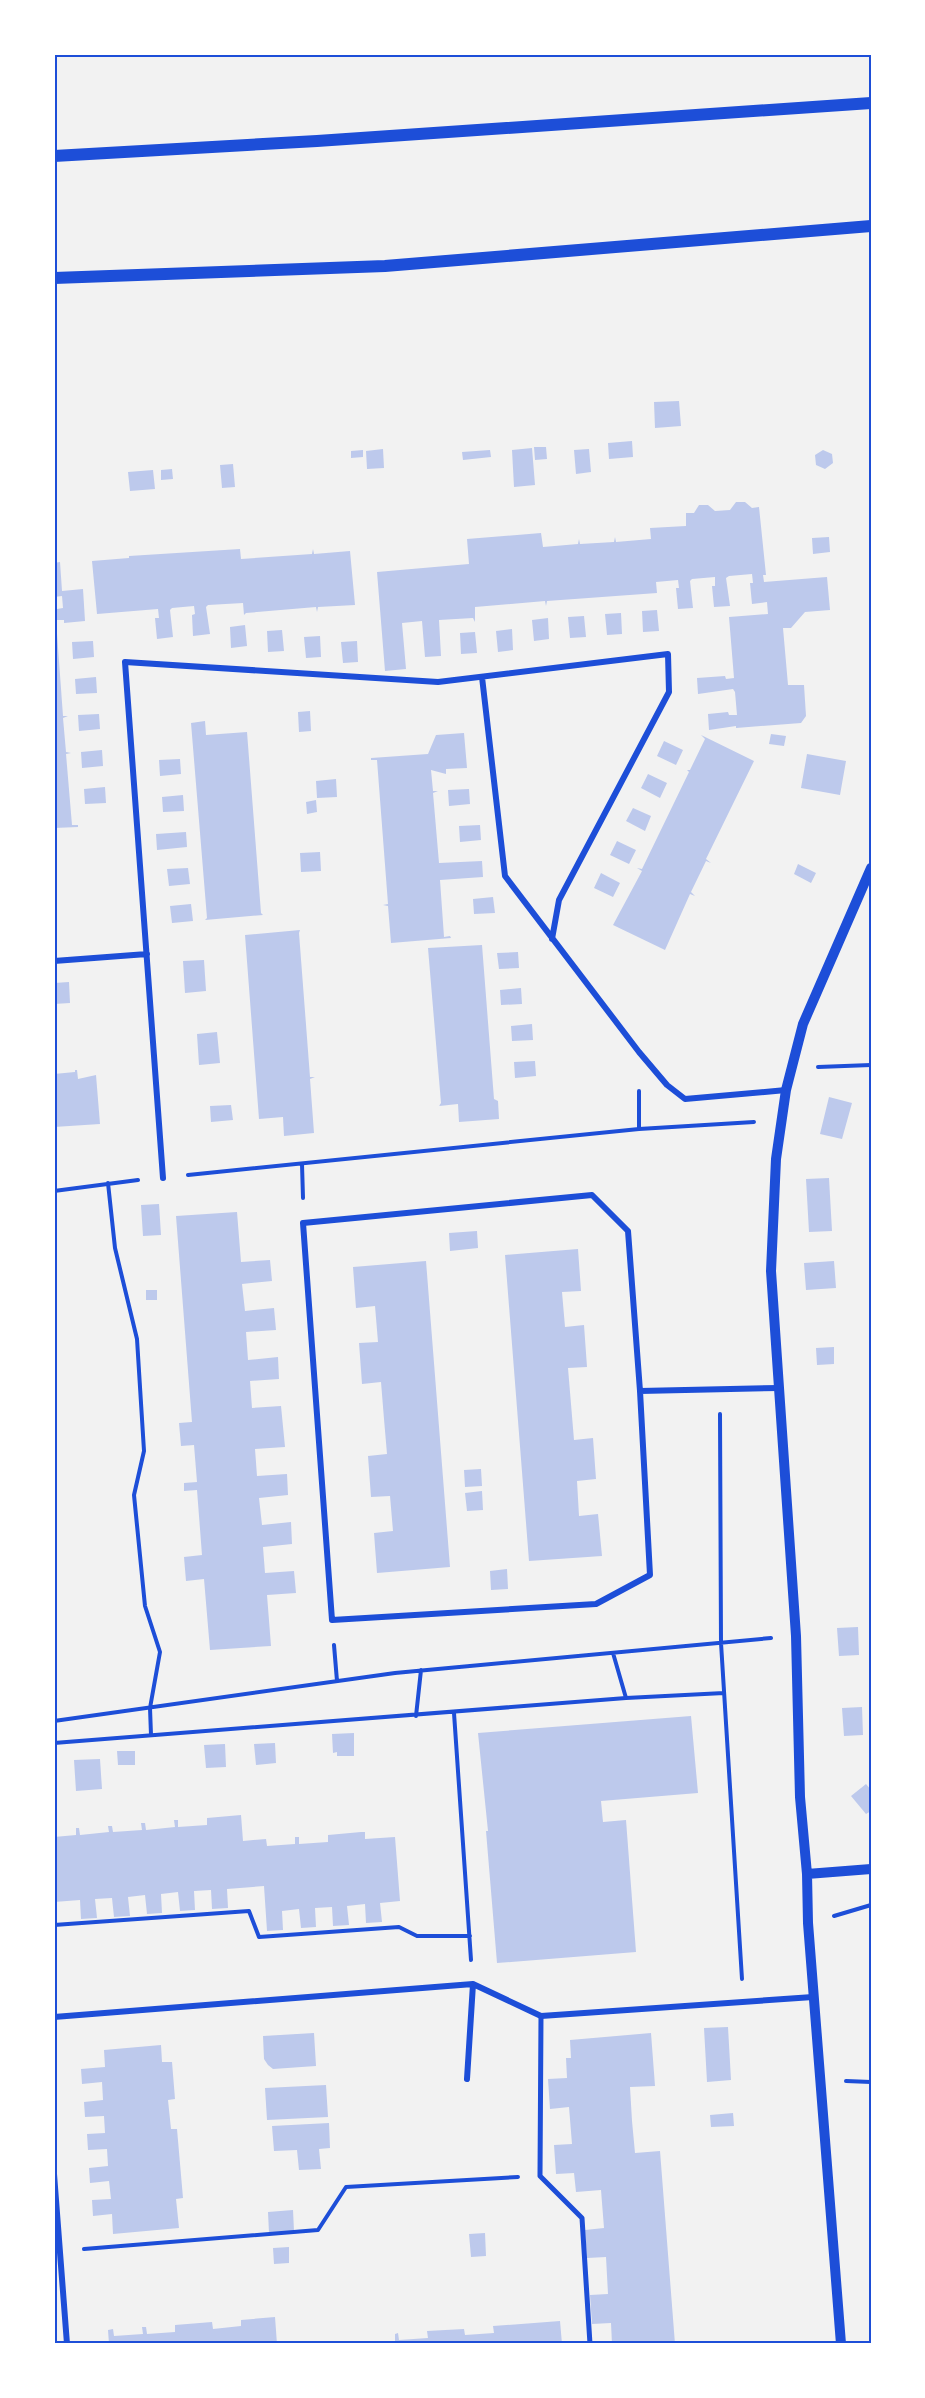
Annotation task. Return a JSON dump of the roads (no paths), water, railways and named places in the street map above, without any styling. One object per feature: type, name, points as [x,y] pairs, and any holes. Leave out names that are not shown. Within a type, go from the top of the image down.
[{"type":"main road","points":[[54,156],[329,140],[871,103]]},
{"type":"main road","points":[[54,278],[385,266],[871,226]]},
{"type":"street","points":[[163,1178],[125,662],[438,682],[668,654],[669,692],[559,900],[552,939]]},
{"type":"street","points":[[482,676],[505,876],[667,1085],[685,1099],[786,1090]]},
{"type":"street","points":[[841,2344],[808,1923],[807,1874],[800,1797],[796,1636],[771,1271],[776,1159],[786,1090],[803,1024],[871,868]]},
{"type":"street","points":[[54,962],[147,954]]},
{"type":"street","points":[[592,1195],[628,1231],[640,1391],[651,1575],[596,1604],[332,1620],[303,1223],[592,1195]]},
{"type":"street","points":[[640,1391],[779,1388]]},
{"type":"street","points":[[807,1874],[871,1869]]},
{"type":"street","points":[[54,2017],[473,1984],[541,2016],[743,2000],[813,1997]]},
{"type":"street","points":[[467,2079],[473,1984]]},
{"type":"street","points":[[541,2016],[540,2176],[582,2218],[590,2344]]},
{"type":"street","points":[[54,2174],[66,2344]]}]
